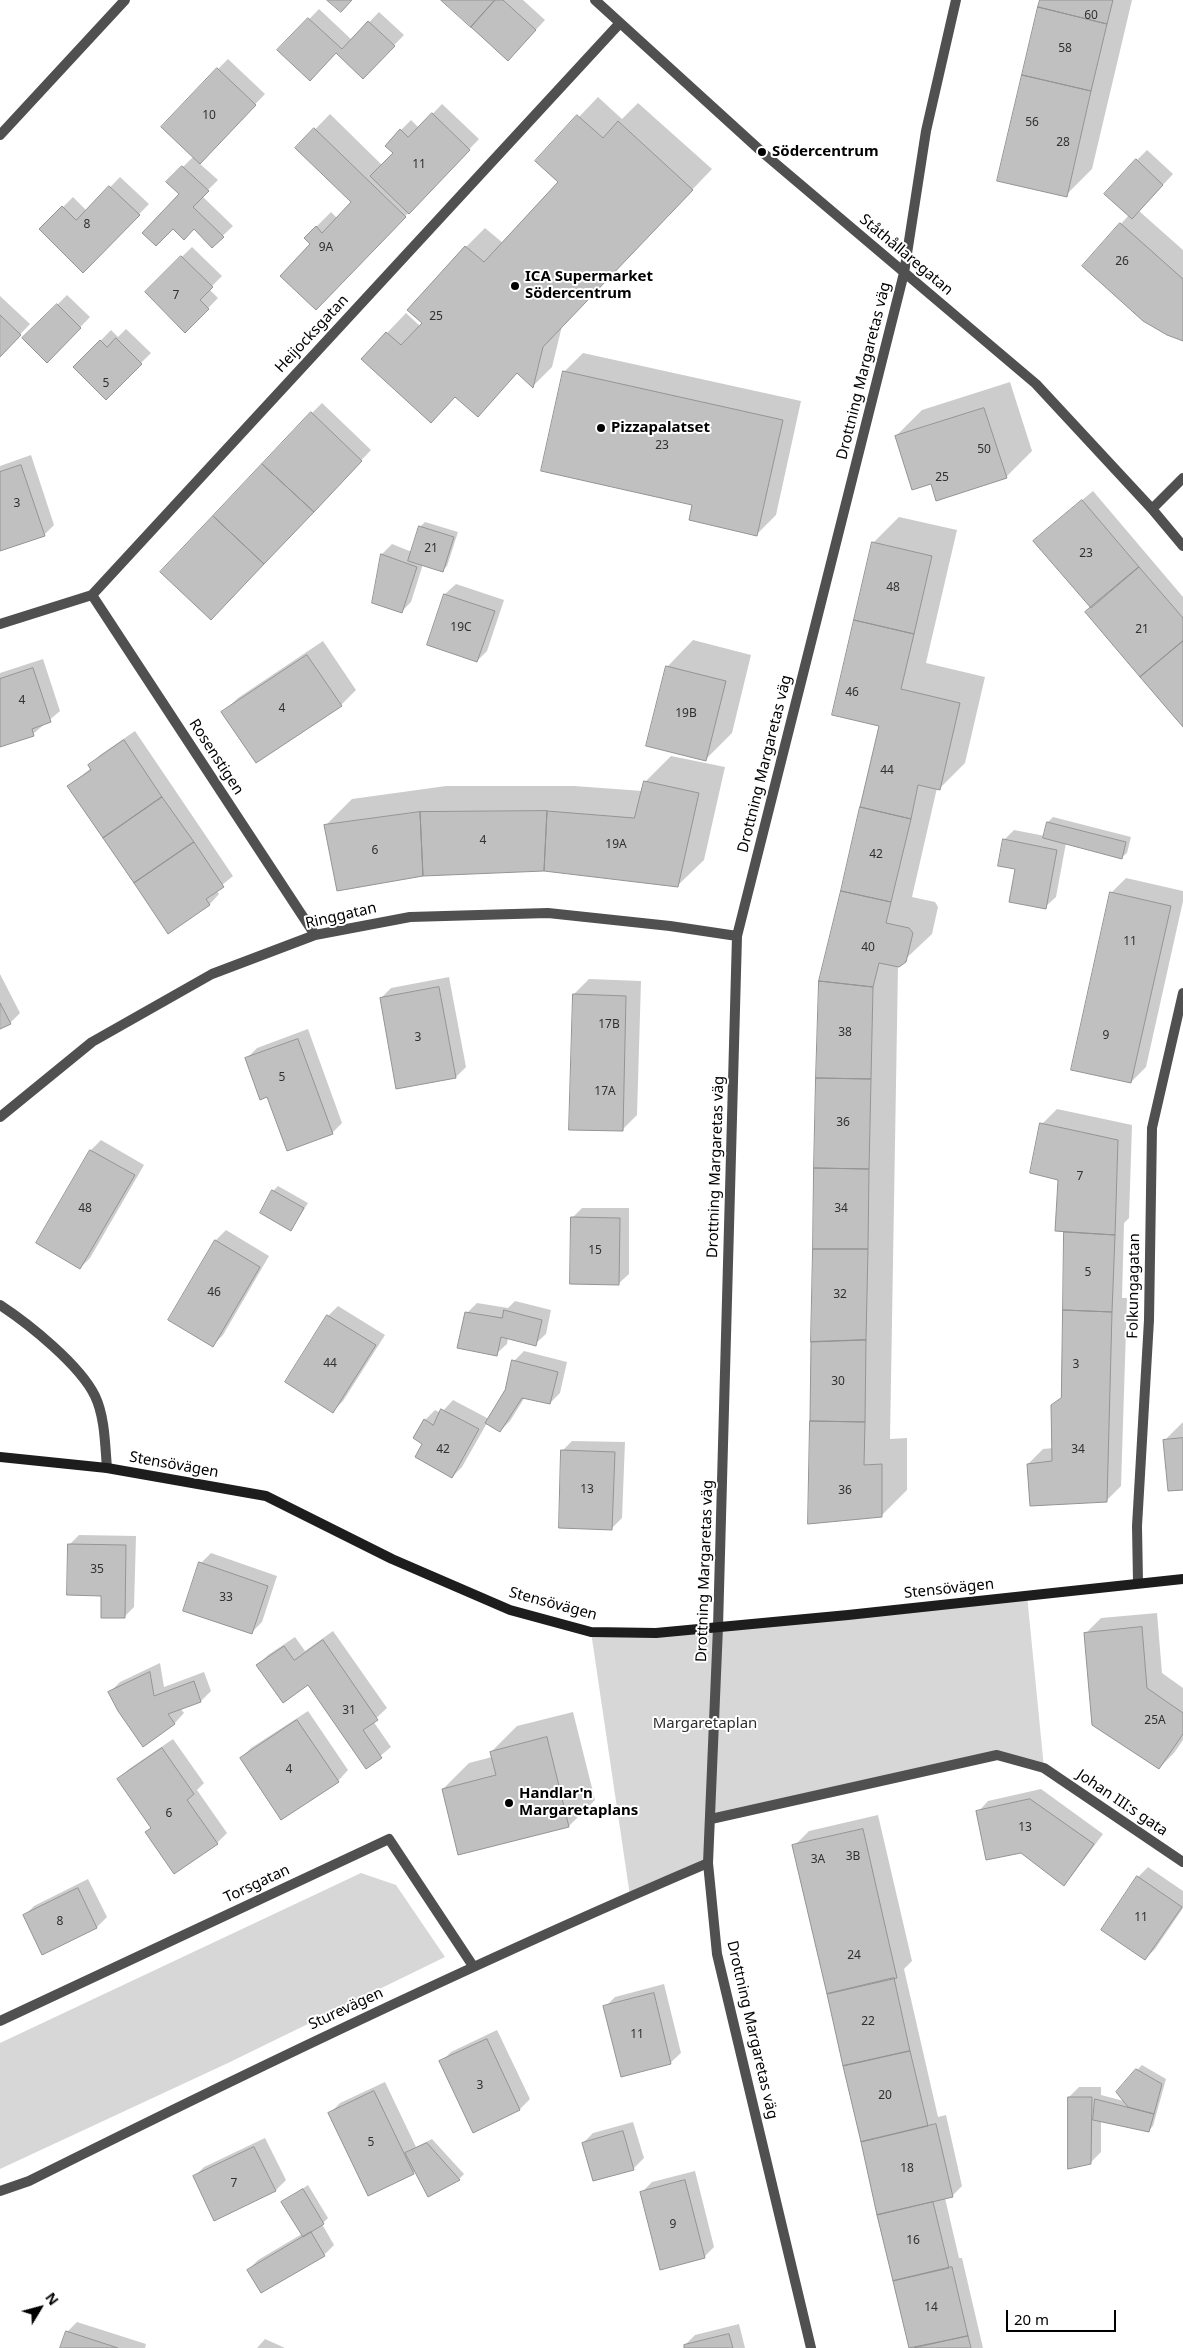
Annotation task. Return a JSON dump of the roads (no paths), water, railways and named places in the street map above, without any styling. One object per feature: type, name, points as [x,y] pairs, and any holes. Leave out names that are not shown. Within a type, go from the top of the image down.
[{"type":"street","points":[[0,135],[125,0]]},
{"type":"street","name":"Ståthållaregatan","points":[[595,0],[762,152],[1036,384],[1152,508],[1183,546]]},
{"type":"street","name":"Drottning Margaretas väg","points":[[811,2348],[717,1954],[708,1862],[718,1628],[737,936],[904,273],[926,131],[956,0]]},
{"type":"street","name":"Heijocksgatan","points":[[0,624],[92,595],[620,23]]},
{"type":"street","points":[[1152,508],[1183,478]]},
{"type":"street","name":"Rosenstigen","points":[[92,595],[315,935]]},
{"type":"street","name":"Ringgatan","points":[[0,1117],[92,1042],[212,974],[315,935],[410,917],[548,912],[737,936]]},
{"type":"street","name":"Folkungagatan","points":[[1138,1582],[1137,1526],[1149,1320],[1152,1128],[1183,993]]},
{"type":"street","points":[[0,1306],[21,1319],[79,1372],[95,1396],[104,1431],[107,1468]]},
{"type":"street","name":"Stensövägen","points":[[0,1457],[107,1468],[266,1496],[392,1559],[510,1610],[591,1632],[656,1633],[718,1628],[1138,1582],[1183,1579]]},
{"type":"street","name":"Johan III:s gata","points":[[711,1819],[997,1755],[1044,1768],[1183,1862]]},
{"type":"street","name":"Torsgatan","points":[[0,2021],[389,1839],[473,1966]]},
{"type":"street","name":"Sturevägen","points":[[0,2191],[29,2181],[227,2082],[473,1966],[708,1862]]},
{"type":"place","name":"Södercentrum","points":[[762,152]]},
{"type":"place","name":"ICA Supermarket Södercentrum","points":[[515,286]]},
{"type":"place","name":"Pizzapalatset","points":[[601,428]]},
{"type":"place","name":"Handlar'n Margaretaplans","points":[[509,1803]]},
{"type":"park label","name":"Margaretaplan","points":[[705,1724]]}]
